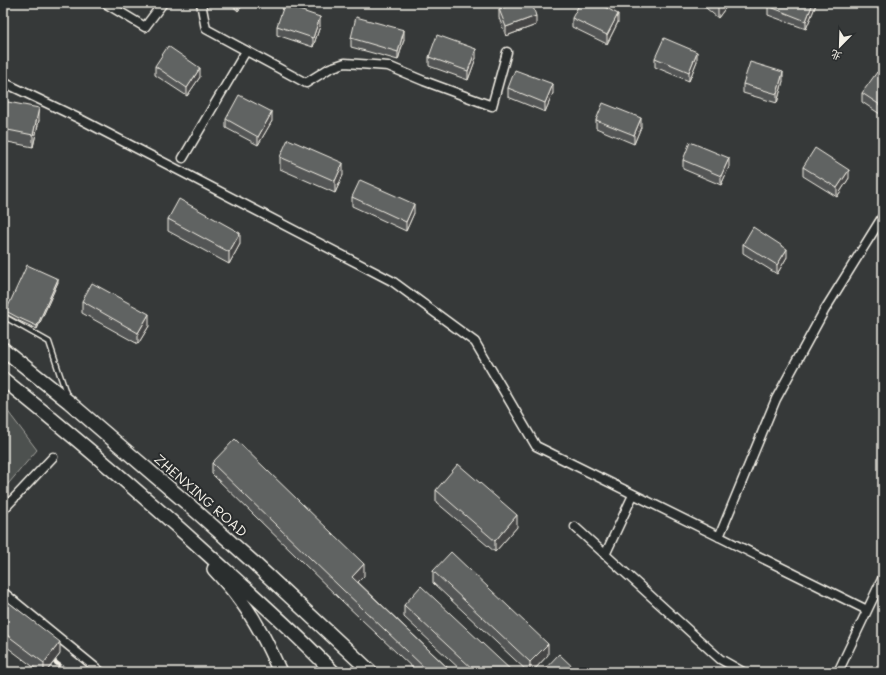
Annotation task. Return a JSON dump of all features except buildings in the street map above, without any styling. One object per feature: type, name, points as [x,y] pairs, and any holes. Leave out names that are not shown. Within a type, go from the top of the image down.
[{"type":"highway","name":"ZHENXING ROAD","points":[[3,349],[69,402],[197,512],[371,672]]},
{"type":"highway","points":[[3,379],[53,419],[181,529],[298,636],[333,672]]},
{"type":"highway","points":[[181,529],[238,596],[265,639],[280,672]]},
{"type":"highway","points":[[313,618],[360,672]]},
{"type":"street","points":[[105,3],[145,27],[163,3]]},
{"type":"street","points":[[201,3],[206,29],[306,83],[330,68],[345,63],[388,66],[492,106],[507,52]]},
{"type":"street","points":[[183,158],[246,51]]},
{"type":"street","points":[[3,82],[80,119],[392,281],[475,342],[536,446],[867,610]]},
{"type":"street","points":[[719,537],[776,398],[824,311],[883,216]]},
{"type":"street","points":[[3,510],[53,457]]},
{"type":"street","points":[[606,555],[634,495]]},
{"type":"street","points":[[575,527],[720,659],[743,672]]},
{"type":"street","points":[[838,672],[883,577]]},
{"type":"street","points":[[3,592],[101,672]]},
{"type":"lane","points":[[3,316],[49,342],[69,402]]},
{"type":"shaded area","points":[[3,407],[37,450],[3,490]]},
{"type":"railway","points":[[46,655],[68,672]]}]
